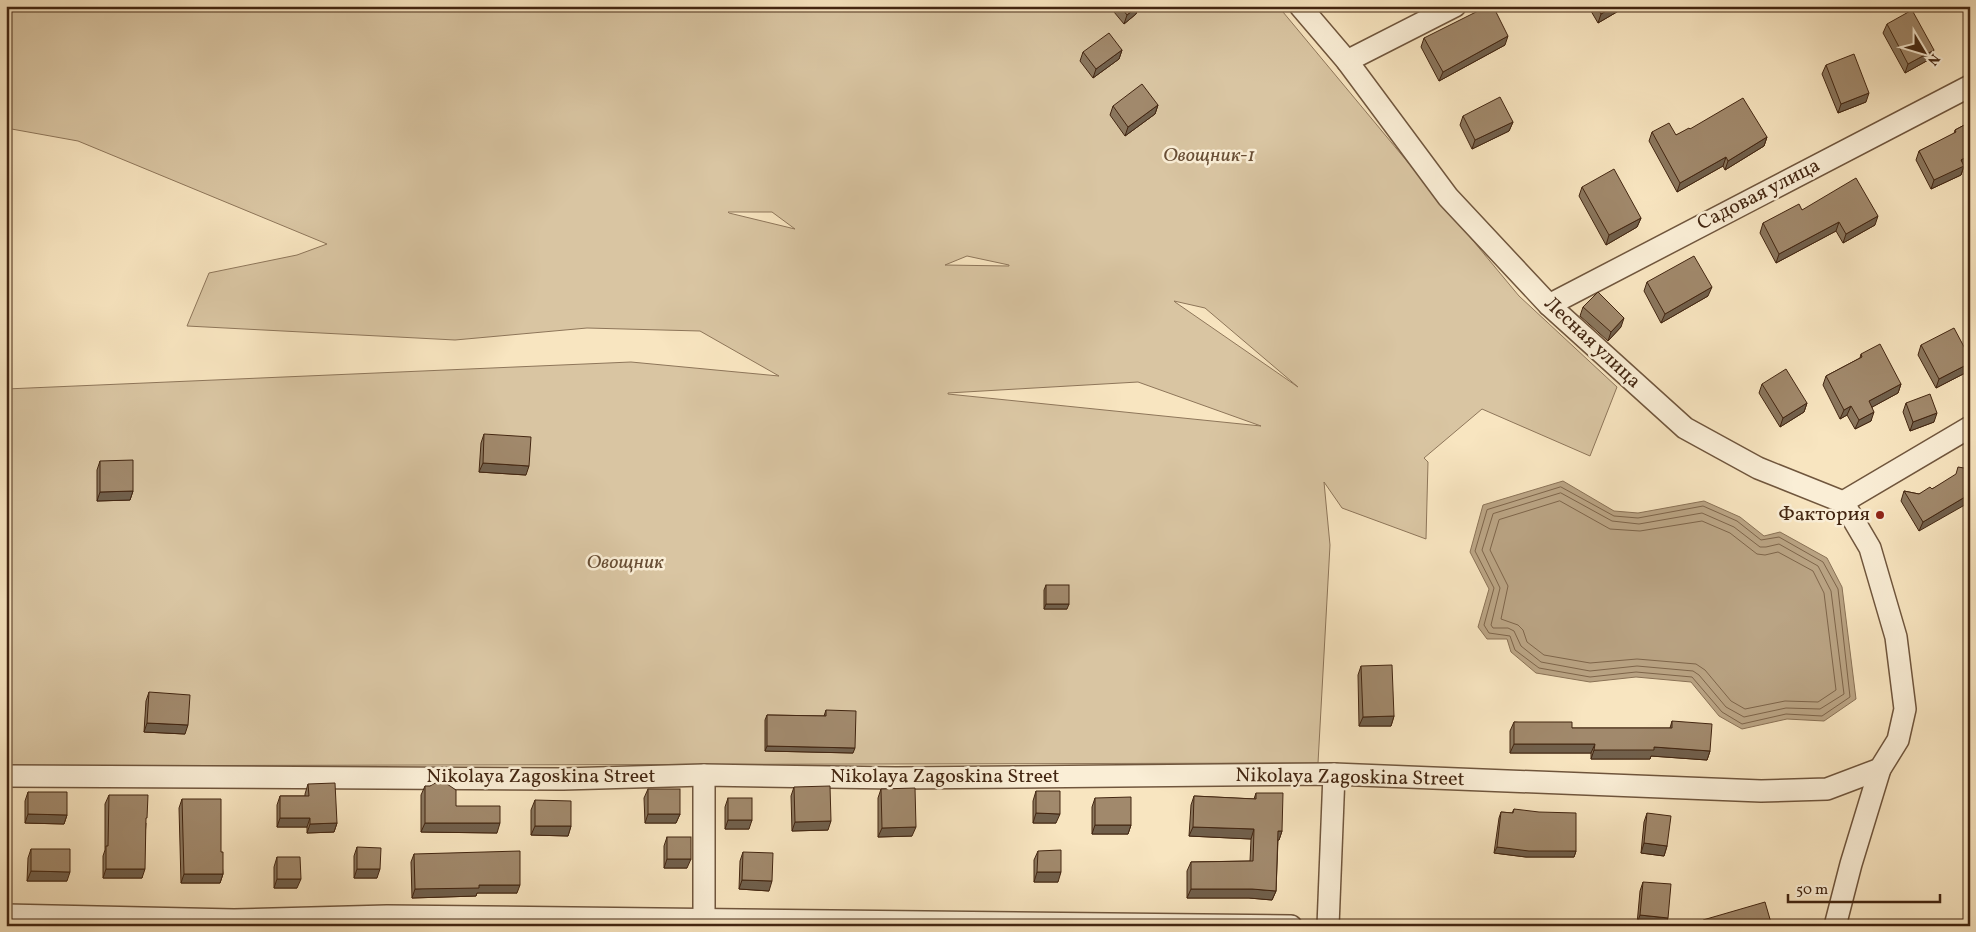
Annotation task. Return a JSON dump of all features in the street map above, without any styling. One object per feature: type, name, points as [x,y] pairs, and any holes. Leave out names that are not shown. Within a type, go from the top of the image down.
[{"type":"street","name":"Лесная улица","points":[[1300,6],[1347,61],[1448,197],[1549,305],[1685,428],[1758,468],[1844,502]]},
{"type":"street","points":[[1347,61],[1456,6]]},
{"type":"street","name":"Садовая улица","points":[[1549,305],[1970,86]]},
{"type":"street","points":[[1835,926],[1851,864],[1880,768],[1898,740],[1905,709],[1896,637],[1870,548],[1844,502],[1970,427]]},
{"type":"street","name":"Nikolaya Zagoskina Street","points":[[6,776],[563,779],[704,775],[896,778],[1334,774],[1761,791],[1827,789],[1880,768]]},
{"type":"street","points":[[1328,926],[1334,774]]},
{"type":"street","points":[[704,775],[704,923]]},
{"type":"street","points":[[6,915],[234,920],[387,916],[704,923],[1291,926]]},
{"type":"green space","points":[[6,6],[1278,6],[1519,296],[1617,387],[1590,456],[1482,409],[1424,458],[1428,462],[1426,539],[1342,508],[1324,482],[1330,545],[1318,763],[6,766],[6,389],[631,362],[779,376],[700,331],[587,328],[455,340],[187,326],[209,273],[297,255],[327,244],[78,141],[6,128]],"holes":[[[772,212],[795,229],[729,213]],[[967,256],[1009,266],[945,265]],[[1174,301],[1205,308],[1298,387]],[[1138,382],[1261,426],[948,394]]]},
{"type":"water","points":[[1563,481],[1614,511],[1638,513],[1704,501],[1740,517],[1764,536],[1780,532],[1827,558],[1842,587],[1856,699],[1824,721],[1787,719],[1742,729],[1719,716],[1691,682],[1636,677],[1590,682],[1536,673],[1511,652],[1507,639],[1487,639],[1478,627],[1489,589],[1470,552],[1483,505]]},
{"type":"building","points":[[1120,6],[1138,6],[1127,15]]},
{"type":"building","points":[[1488,6],[1493,6],[1508,36],[1443,72],[1424,38]]},
{"type":"building","points":[[1596,6],[1615,6],[1601,14]]},
{"type":"building","points":[[1912,10],[1934,50],[1908,64],[1887,24]]},
{"type":"building","points":[[1109,33],[1122,50],[1096,69],[1083,52]]},
{"type":"building","points":[[1854,54],[1869,93],[1841,104],[1826,65]]},
{"type":"building","points":[[1142,84],[1158,105],[1128,127],[1113,106]]},
{"type":"building","points":[[1500,97],[1513,122],[1475,140],[1463,116]]},
{"type":"building","points":[[1743,98],[1767,137],[1728,161],[1726,157],[1680,183],[1652,132],[1669,123],[1676,135],[1690,129]]},
{"type":"building","points":[[1970,122],[1970,155],[1961,160],[1964,166],[1934,180],[1919,151],[1956,132],[1955,130]]},
{"type":"building","points":[[1614,169],[1641,218],[1609,235],[1582,187]]},
{"type":"building","points":[[1856,178],[1878,216],[1846,234],[1839,222],[1779,254],[1763,223],[1799,204],[1802,210]]},
{"type":"building","points":[[1694,256],[1712,287],[1665,314],[1647,282]]},
{"type":"building","points":[[1598,292],[1624,318],[1611,332],[1583,307]]},
{"type":"building","points":[[1954,328],[1970,358],[1970,363],[1939,379],[1921,345]]},
{"type":"building","points":[[1880,344],[1901,384],[1869,401],[1874,412],[1859,420],[1851,406],[1844,410],[1826,376],[1862,357],[1861,354]]},
{"type":"building","points":[[1786,369],[1807,403],[1783,418],[1762,384]]},
{"type":"building","points":[[1930,394],[1937,413],[1913,422],[1906,403]]},
{"type":"building","points":[[484,434],[531,437],[529,466],[483,463]]},
{"type":"building","points":[[133,460],[133,491],[100,492],[100,461]]},
{"type":"building","points":[[1958,467],[1970,469],[1970,494],[1923,522],[1904,491],[1919,494],[1930,487],[1932,489],[1956,474]]},
{"type":"building","points":[[1046,585],[1069,585],[1069,604],[1046,604]]},
{"type":"building","points":[[1392,665],[1394,716],[1363,717],[1361,666]]},
{"type":"building","points":[[149,692],[190,695],[188,725],[147,723]]},
{"type":"building","points":[[826,710],[856,711],[855,748],[767,746],[767,715],[826,716]]},
{"type":"building","points":[[1672,721],[1712,724],[1710,751],[1654,747],[1654,750],[1594,750],[1595,744],[1514,744],[1514,722],[1572,722],[1572,728],[1672,728]]},
{"type":"building","points":[[437,782],[444,782],[456,790],[456,806],[500,806],[500,823],[425,823],[425,786],[430,786]]},
{"type":"building","points":[[335,783],[337,823],[310,824],[310,818],[280,818],[280,796],[309,796],[308,784]]},
{"type":"building","points":[[830,786],[831,821],[795,822],[794,787]]},
{"type":"building","points":[[915,788],[916,827],[882,828],[881,789]]},
{"type":"building","points":[[648,789],[680,789],[680,814],[648,814]]},
{"type":"building","points":[[1036,791],[1060,791],[1060,814],[1036,813]]},
{"type":"building","points":[[28,792],[67,792],[67,815],[28,814]]},
{"type":"building","points":[[1256,793],[1283,793],[1282,831],[1278,831],[1276,891],[1191,889],[1191,862],[1253,861],[1254,829],[1193,827],[1194,796],[1256,799]]},
{"type":"building","points":[[109,795],[148,795],[145,869],[106,869]]},
{"type":"building","points":[[1131,797],[1131,825],[1095,825],[1095,798]]},
{"type":"building","points":[[728,798],[752,798],[752,820],[728,820]]},
{"type":"building","points":[[182,799],[221,799],[223,874],[184,874]]},
{"type":"building","points":[[535,800],[571,801],[571,826],[535,826]]},
{"type":"building","points":[[1514,809],[1576,813],[1576,851],[1529,851],[1497,847],[1501,812],[1513,813]]},
{"type":"building","points":[[1647,813],[1671,816],[1667,846],[1644,843]]},
{"type":"building","points":[[667,837],[691,837],[691,859],[667,859]]},
{"type":"building","points":[[357,847],[381,848],[380,869],[357,869]]},
{"type":"building","points":[[31,849],[70,849],[70,872],[31,871]]},
{"type":"building","points":[[1061,850],[1061,872],[1037,872],[1038,851]]},
{"type":"building","points":[[520,851],[520,885],[479,885],[479,888],[415,889],[414,854]]},
{"type":"building","points":[[743,852],[773,853],[772,881],[742,880]]},
{"type":"building","points":[[277,857],[300,857],[301,879],[277,879]]},
{"type":"building","points":[[1643,882],[1671,884],[1668,918],[1640,915]]},
{"type":"building","points":[[1765,902],[1772,926],[1724,926],[1730,924],[1703,921],[1703,920]]},
{"type":"place","name":"Фактория","points":[[1880,515]]},
{"type":"park label","name":"Овощник-1","points":[[1209,156]]},
{"type":"park label","name":"Овощник","points":[[625,563]]}]
